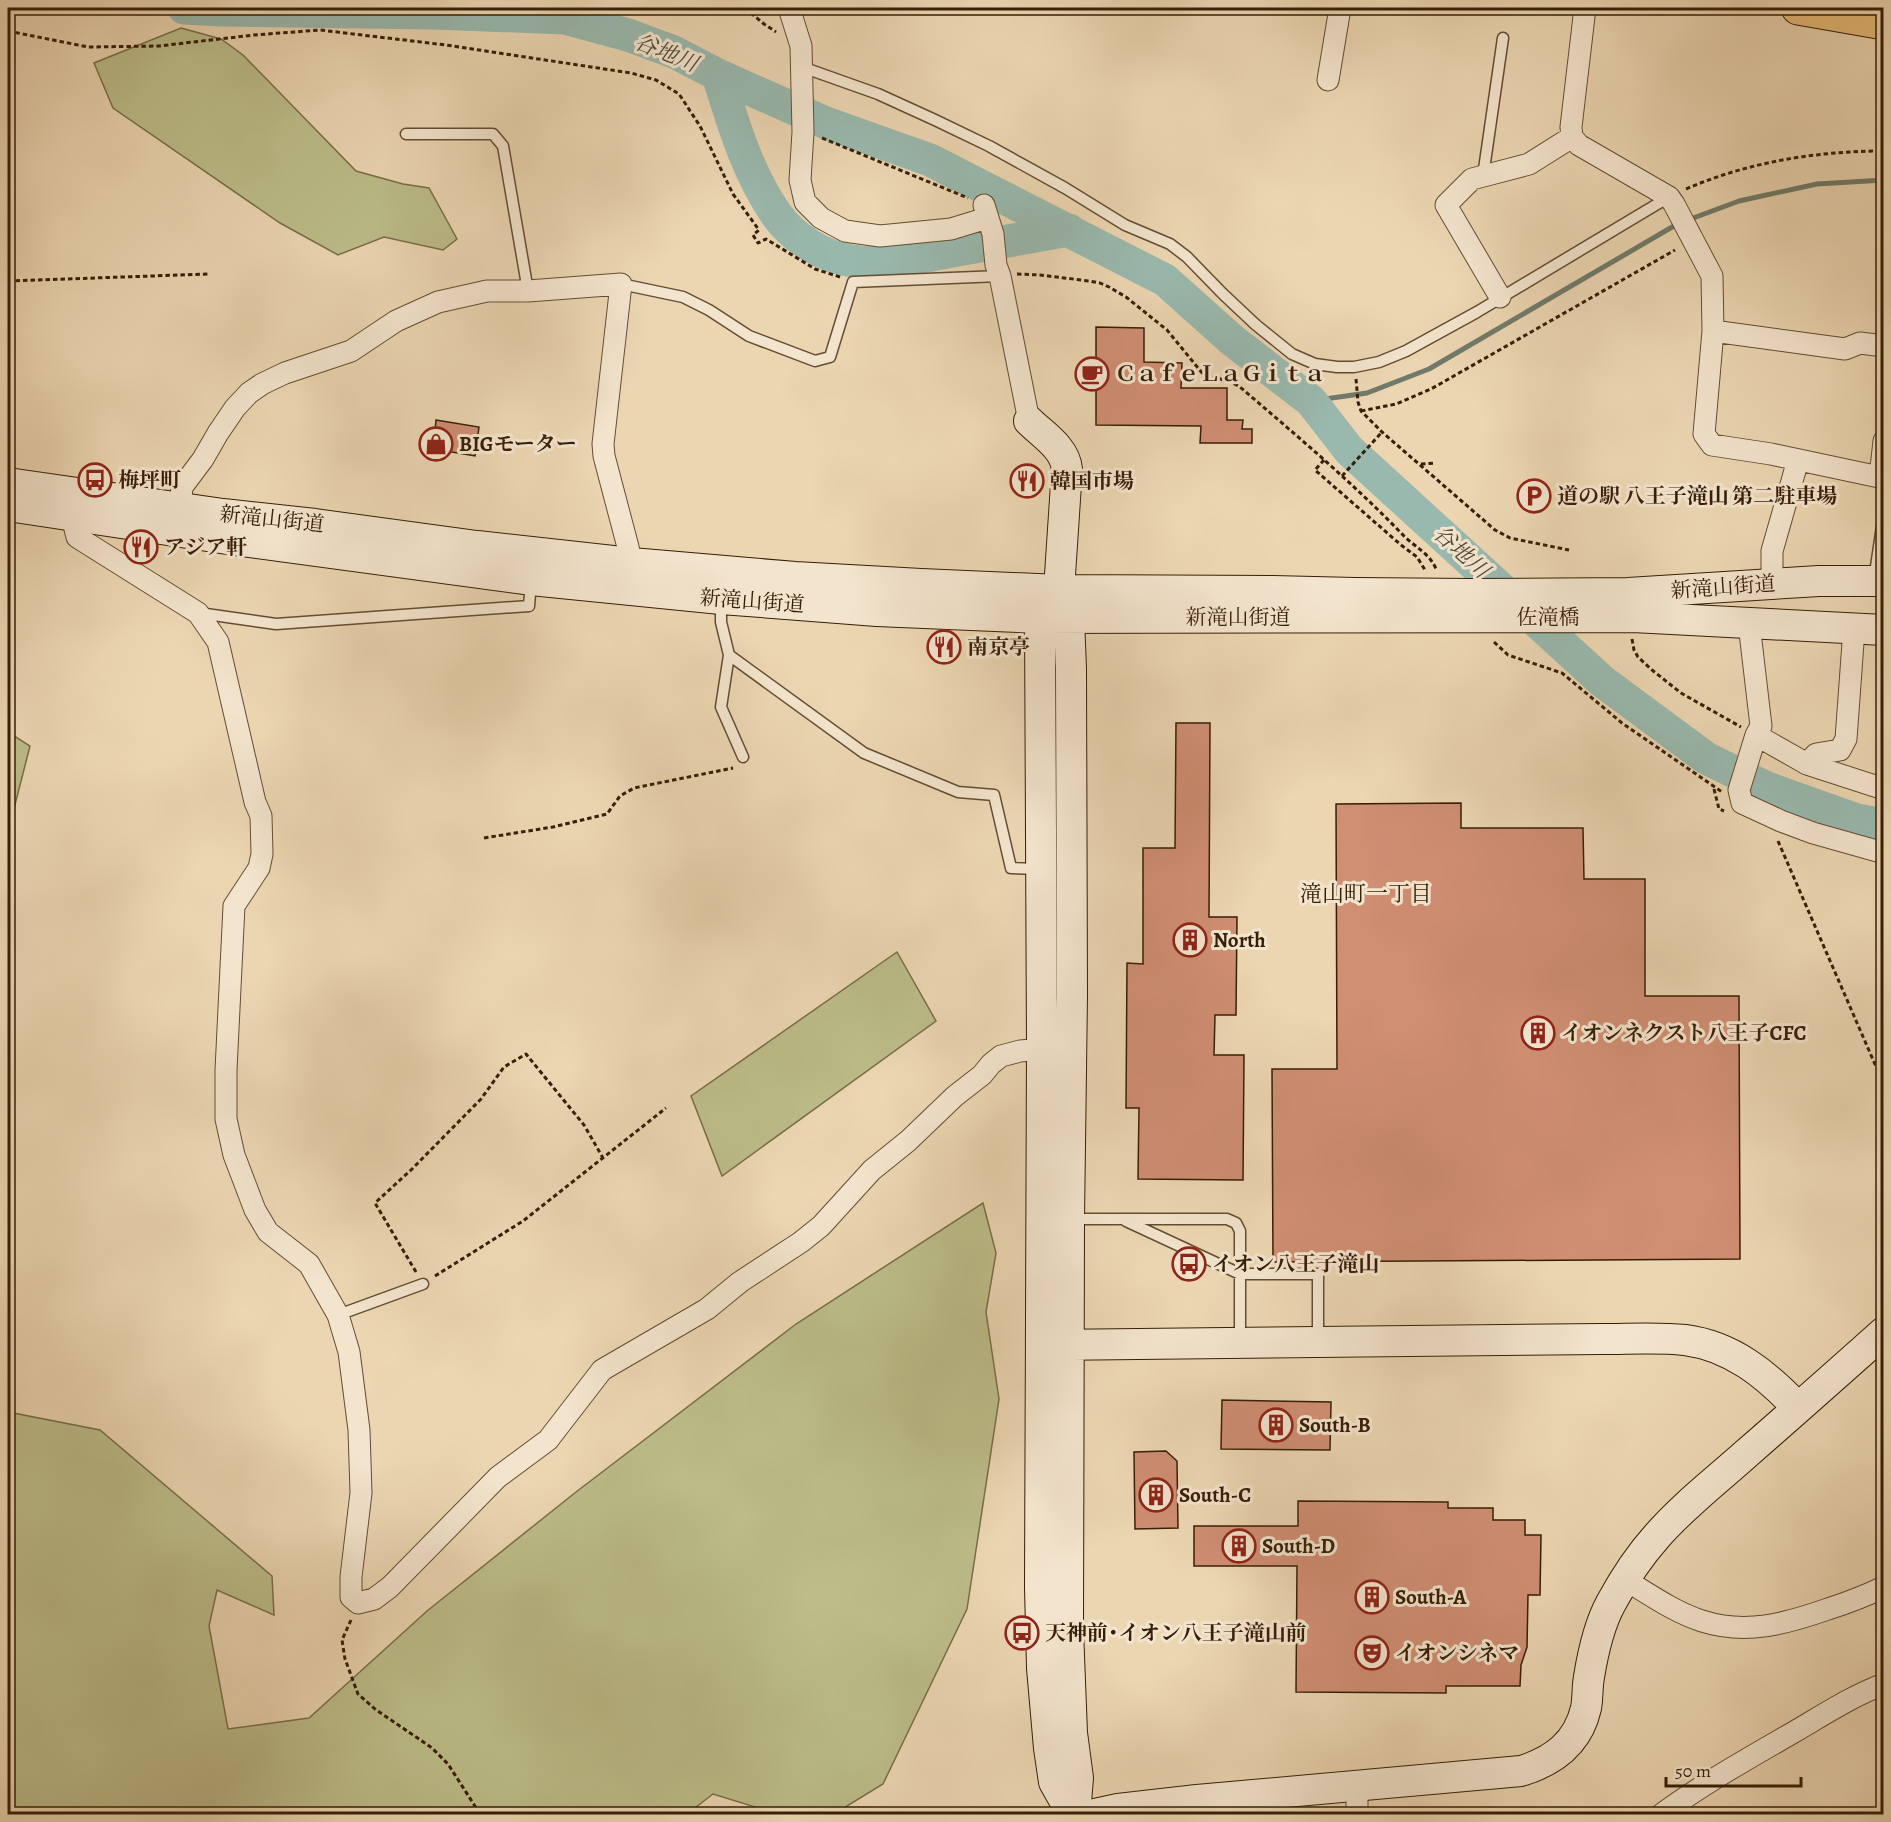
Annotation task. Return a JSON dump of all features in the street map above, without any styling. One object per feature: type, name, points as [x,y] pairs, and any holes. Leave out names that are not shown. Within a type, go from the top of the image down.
[{"type":"highway","points":[[1798,8],[1884,23]]},
{"type":"street","points":[[789,8],[801,46],[803,129],[800,180],[806,202],[821,218],[845,231],[880,236],[951,229],[988,218],[1029,421],[1055,445],[1067,460],[1040,869],[1042,1048],[1040,1587],[1044,1707],[1054,1782],[1074,1815]]},
{"type":"street","points":[[1328,80],[1340,8]]},
{"type":"street","points":[[1585,8],[1571,127],[1572,137],[1579,145],[1671,201],[1712,276],[1713,331],[1704,434],[1712,445],[1882,477],[1884,441]]},
{"type":"street","points":[[1500,297],[1446,205],[1472,179],[1529,164],[1572,137]]},
{"type":"street","points":[[180,508],[182,487],[203,459],[235,408],[249,393],[262,384],[285,373],[351,351],[396,321],[438,302],[487,291],[528,291],[621,284],[603,444],[630,563]]},
{"type":"street","points":[[1713,331],[1845,349],[1860,343],[1884,346]]},
{"type":"street","points":[[1772,584],[1772,551],[1798,460]]},
{"type":"street","name":"新滝山街道","points":[[8,483],[180,508],[630,563],[877,582],[1056,609],[1273,591],[1466,600]]},
{"type":"street","name":"新滝山街道","points":[[8,506],[72,517],[531,580],[721,599],[877,610],[1056,609],[1466,600]]},
{"type":"street","points":[[72,517],[77,537],[198,613],[218,642],[255,802],[261,816],[262,854],[259,868],[234,906],[226,1059],[226,1119],[234,1155],[255,1210],[268,1232],[309,1264],[338,1315],[350,1352],[359,1430],[362,1493],[351,1577],[351,1597],[358,1603],[374,1599],[390,1587],[498,1477],[548,1440],[602,1370],[707,1309],[740,1282],[801,1242],[820,1226],[873,1170],[1001,1056],[1042,1048],[1072,1049]]},
{"type":"street","name":"新滝山街道","points":[[1562,593],[1629,593],[1819,581],[1879,580]]},
{"type":"street","name":"佐滝橋","points":[[1466,600],[1562,593]]},
{"type":"street","name":"佐滝橋","points":[[1466,600],[1594,616]]},
{"type":"street","points":[[1056,609],[1071,704],[1072,1049],[1069,1219],[1068,1630],[1072,1733],[1078,1778],[1074,1815]]},
{"type":"street","name":"新滝山街道","points":[[1594,616],[1869,630]]},
{"type":"street","points":[[1749,624],[1761,726],[1736,802],[1813,833],[1884,853]]},
{"type":"street","points":[[1807,764],[1816,754],[1840,750],[1846,739],[1869,630]]},
{"type":"street","points":[[1755,739],[1807,764],[1884,789]]},
{"type":"street","points":[[1095,1815],[1118,1809],[1197,1800],[1521,1771],[1539,1765],[1566,1748],[1576,1735],[1582,1721],[1596,1644],[1609,1607],[1624,1579],[1656,1536],[1884,1332]]},
{"type":"street","points":[[1040,1345],[1684,1340],[1717,1348],[1753,1366],[1798,1408]]},
{"type":"street","points":[[1624,1579],[1690,1616],[1704,1622],[1738,1628],[1782,1625],[1852,1601],[1884,1587]]},
{"type":"street","points":[[1674,1811],[1751,1756],[1884,1684]]},
{"type":"street","points":[[1357,1785],[1357,1815]]},
{"type":"lane","points":[[1483,176],[1503,38]]},
{"type":"lane","points":[[802,70],[878,94],[935,120],[1065,188],[1125,225],[1170,244],[1187,257],[1256,325],[1292,354],[1316,364],[1337,368],[1354,368],[1379,362],[1406,351],[1671,201]]},
{"type":"lane","points":[[406,134],[493,134],[503,146],[528,291]]},
{"type":"lane","points":[[621,284],[683,297],[709,310],[749,336],[815,360],[830,357],[853,282],[998,270]]},
{"type":"lane","points":[[1879,580],[1884,513]]},
{"type":"lane","points":[[198,613],[276,624],[529,606],[531,580]]},
{"type":"lane","points":[[721,599],[721,622],[729,655],[721,707],[743,757]]},
{"type":"lane","points":[[729,655],[864,753],[958,792],[994,795],[1011,868],[1040,869]]},
{"type":"lane","points":[[1069,1219],[1227,1219],[1236,1222],[1240,1231],[1240,1344]]},
{"type":"lane","points":[[1124,1219],[1240,1274],[1318,1274],[1318,1343]]},
{"type":"lane","points":[[338,1315],[423,1284]]},
{"type":"path","points":[[745,8],[764,24],[801,46]]},
{"type":"path","points":[[8,31],[88,47],[159,46],[320,30],[446,45],[631,74],[656,80],[679,94],[700,126],[733,194],[759,230],[753,235],[758,243],[766,239],[815,268],[853,282]]},
{"type":"path","points":[[803,129],[870,156],[988,218]]},
{"type":"path","points":[[1671,201],[1697,184],[1766,163],[1825,154],[1884,151]]},
{"type":"path","points":[[1361,411],[1396,404],[1431,389],[1691,238]]},
{"type":"path","points":[[998,270],[1012,274],[1040,275],[1100,283],[1126,297],[1167,330],[1203,374],[1240,387],[1342,476],[1433,562],[1440,577],[1466,600],[1494,642],[1508,655],[1562,673],[1622,723],[1714,789],[1736,802]]},
{"type":"path","points":[[8,281],[209,273]]},
{"type":"path","points":[[1354,368],[1361,411],[1382,432],[1501,534],[1510,538],[1569,550]]},
{"type":"path","points":[[1342,476],[1382,432]]},
{"type":"path","points":[[1324,460],[1315,470],[1466,600]]},
{"type":"path","points":[[1419,464],[1435,463]]},
{"type":"path","points":[[1634,617],[1632,642],[1638,657],[1681,693],[1755,739]]},
{"type":"path","points":[[484,838],[553,827],[607,814],[620,796],[634,788],[739,766],[743,757]]},
{"type":"path","points":[[1714,789],[1719,809],[1736,802]]},
{"type":"path","points":[[1775,836],[1884,1084]]},
{"type":"path","points":[[603,1158],[584,1125],[526,1054],[504,1067],[481,1099],[375,1203],[423,1284],[523,1221],[603,1158],[666,1108]]},
{"type":"path","points":[[358,1603],[342,1640],[345,1659],[358,1694],[375,1709],[432,1748],[448,1764],[480,1815]]},
{"type":"green space","points":[[181,28],[221,39],[243,55],[356,171],[403,184],[429,188],[457,239],[443,250],[384,237],[338,255],[280,223],[113,108],[94,63]]},
{"type":"green space","points":[[8,732],[30,746],[8,832]]},
{"type":"green space","points":[[897,952],[936,1021],[722,1176],[691,1096]]},
{"type":"green space","points":[[983,1203],[996,1253],[986,1312],[999,1399],[967,1609],[883,1784],[834,1814],[778,1814],[713,1794],[687,1814],[8,1814],[8,1412],[100,1430],[272,1576],[274,1615],[217,1590],[209,1626],[228,1729],[309,1718],[427,1611],[576,1492],[796,1324]]},
{"type":"building","points":[[1096,327],[1144,328],[1144,362],[1182,363],[1181,388],[1227,388],[1227,420],[1243,420],[1242,429],[1252,429],[1252,443],[1200,443],[1201,426],[1096,425]]},
{"type":"building","points":[[436,420],[479,427],[475,456],[433,449]]},
{"type":"building","name":"North","points":[[1176,723],[1210,723],[1209,917],[1237,917],[1236,1015],[1215,1015],[1214,1055],[1244,1055],[1243,1180],[1138,1179],[1139,1108],[1126,1108],[1127,963],[1143,964],[1143,848],[1175,848]]},
{"type":"building","name":"イオンネクスト八王子CFC","points":[[1461,803],[1461,828],[1583,828],[1584,879],[1645,879],[1645,996],[1739,996],[1740,1259],[1273,1262],[1272,1069],[1337,1069],[1336,804]]},
{"type":"building","name":"South-B","points":[[1222,1400],[1331,1402],[1330,1450],[1221,1449]]},
{"type":"building","name":"South-C","points":[[1166,1451],[1177,1461],[1178,1528],[1135,1529],[1134,1452]]},
{"type":"building","name":"South-A","points":[[1298,1501],[1448,1502],[1448,1508],[1493,1508],[1493,1520],[1525,1520],[1525,1535],[1541,1535],[1540,1595],[1528,1595],[1527,1647],[1521,1665],[1520,1686],[1446,1686],[1446,1693],[1296,1692],[1297,1566],[1194,1566],[1194,1526],[1298,1526]]},
{"type":"waterway","name":"谷地川","points":[[184,8],[565,18],[628,35],[674,52],[718,75],[826,123],[930,160],[1165,280],[1232,340],[1311,401],[1349,450],[1602,681],[1706,758],[1767,788],[1857,820],[1884,825]]},
{"type":"waterway","name":"谷地川","points":[[718,75],[742,147],[766,198],[791,231],[820,251],[852,261],[890,262],[1069,230]]},
{"type":"waterway","points":[[1688,220],[1739,201],[1817,184],[1884,180]]},
{"type":"waterway","points":[[1311,401],[1367,393],[1429,369],[1679,223]]},
{"type":"place","name":"ＣａｆｅＬａＧｉｔａ","points":[[1092,374]]},
{"type":"place","name":"BIGモーター","points":[[436,444]]},
{"type":"place","name":"梅坪町","points":[[95,480]]},
{"type":"place","name":"韓国市場","points":[[1027,481]]},
{"type":"place","name":"道の駅 八王子滝山 第二駐車場","points":[[1534,496]]},
{"type":"place","name":"アジア軒","points":[[141,547]]},
{"type":"place","name":"南京亭","points":[[944,647]]},
{"type":"place","name":"North","points":[[1190,940]]},
{"type":"place","name":"イオンネクスト八王子CFC","points":[[1538,1033]]},
{"type":"place","name":"イオン八王子滝山","points":[[1189,1264]]},
{"type":"place","name":"South-B","points":[[1276,1425]]},
{"type":"place","name":"South-C","points":[[1156,1495]]},
{"type":"place","name":"South-D","points":[[1239,1546]]},
{"type":"place","name":"South-A","points":[[1372,1597]]},
{"type":"place","name":"天神前･イオン八王子滝山前","points":[[1022,1633]]},
{"type":"place","name":"イオンシネマ","points":[[1372,1653]]},
{"type":"district","name":"滝山町一丁目","points":[[1366,894]]}]
